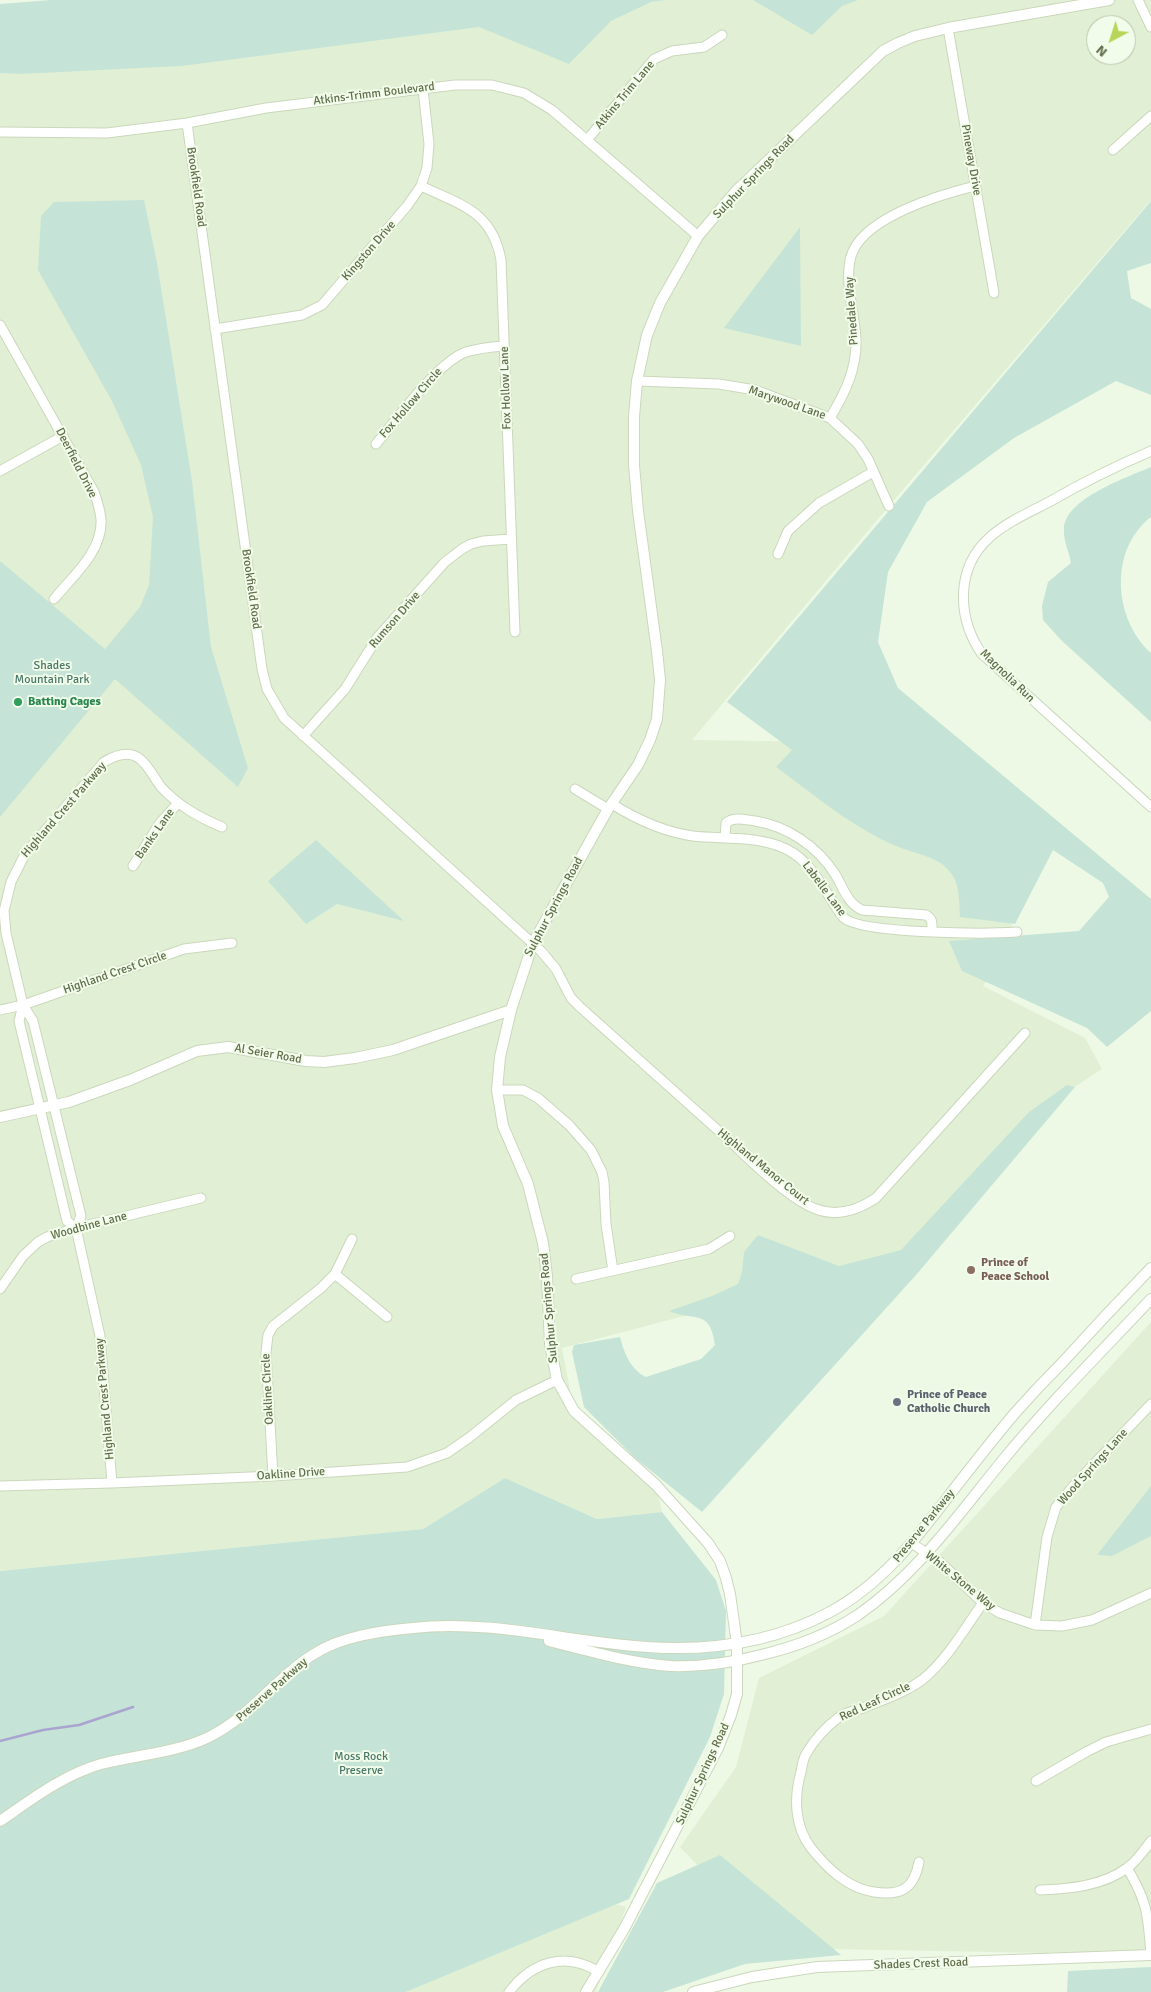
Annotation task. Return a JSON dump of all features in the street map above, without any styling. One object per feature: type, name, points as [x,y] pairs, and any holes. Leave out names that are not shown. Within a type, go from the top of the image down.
[{"type":"street","name":"Sulphur Springs Road","points":[[586,1992],[641,1897],[718,1748],[731,1715],[736,1694],[738,1661],[730,1594],[720,1561],[708,1543],[656,1485],[574,1411],[557,1380],[549,1337],[547,1276],[543,1243],[528,1184],[503,1126],[497,1090],[500,1058],[511,1010],[533,943],[610,807],[638,765],[650,740],[657,719],[659,698],[657,651],[635,482],[634,425],[637,381],[652,321],[660,303],[698,236],[737,190],[883,51],[915,36],[948,28],[1109,0]]},
{"type":"street","points":[[1138,0],[1151,28]]},
{"type":"street","name":"Pineway Drive","points":[[948,28],[994,293]]},
{"type":"street","name":"Atkins Trim Lane","points":[[587,140],[654,59],[672,51],[704,47],[722,36]]},
{"type":"street","name":"Atkins-Trimm Boulevard","points":[[0,132],[107,133],[188,123],[266,108],[423,89],[475,84],[505,87],[538,101],[552,110],[698,236]]},
{"type":"street","name":"Kingston Drive","points":[[215,329],[302,316],[322,305],[408,206],[421,186],[427,168],[429,150],[423,89]]},
{"type":"street","points":[[1113,150],[1151,116]]},
{"type":"street","name":"Brookfield Road","points":[[188,123],[262,669],[268,689],[275,705],[284,718],[533,943]]},
{"type":"street","name":"Fox Hollow Lane","points":[[421,186],[474,212],[489,227],[495,237],[501,260],[515,632]]},
{"type":"street","name":"Pinedale Way","points":[[830,418],[848,387],[855,359],[856,339],[849,269],[852,252],[856,245],[861,238],[875,227],[898,213],[944,194],[975,186]]},
{"type":"street","name":"Deerfield Drive","points":[[1,328],[94,492],[101,519],[98,540],[93,552],[54,599]]},
{"type":"street","name":"Fox Hollow Circle","points":[[376,444],[438,371],[451,359],[466,352],[482,348],[504,346]]},
{"type":"street","name":"Marywood Lane","points":[[637,381],[719,384],[755,390],[830,418],[858,444],[868,459],[888,506]]},
{"type":"street","points":[[0,471],[63,436]]},
{"type":"street","name":"Magnolia Run","points":[[1151,451],[1098,474],[992,536],[984,543],[972,561],[966,578],[962,601],[966,624],[974,644],[982,654],[1151,806]]},
{"type":"street","points":[[778,554],[788,531],[818,503],[873,472]]},
{"type":"street","name":"Rumson Drive","points":[[303,736],[345,689],[377,638],[445,562],[471,544],[511,539]]},
{"type":"street","name":"Highland Crest Parkway","points":[[112,1483],[100,1336],[76,1228],[81,1216],[33,1021],[23,1006],[2,911],[11,882],[24,854],[104,762],[121,754],[140,759],[161,786],[178,803],[198,817],[222,827]]},
{"type":"street","name":"Labelle Lane","points":[[575,790],[610,807],[670,831],[691,836],[756,840],[789,851],[811,868],[844,918],[862,926],[932,931],[1016,932]]},
{"type":"street","name":"Banks Lane","points":[[133,866],[160,823],[178,803]]},
{"type":"street","points":[[725,838],[726,823],[735,819],[769,823],[786,830],[800,838],[821,857],[835,875],[851,903],[862,910],[926,915],[932,921],[932,931]]},
{"type":"street","name":"Highland Crest Circle","points":[[0,1010],[23,1006],[184,949],[232,943]]},
{"type":"street","name":"Highland Manor Court","points":[[533,943],[550,960],[571,998],[580,1007],[756,1165],[805,1204],[830,1212],[855,1210],[876,1198],[886,1189],[1024,1033]]},
{"type":"street","name":"Highland Crest Parkway","points":[[23,1006],[19,1021],[27,1056],[67,1221],[76,1228]]},
{"type":"street","name":"Al Seier Road","points":[[0,1117],[54,1106],[130,1080],[197,1051],[228,1047],[306,1061],[324,1062],[355,1058],[393,1050],[511,1010]]},
{"type":"street","points":[[27,1056],[40,1053]]},
{"type":"street","points":[[497,1090],[523,1090],[538,1098],[569,1125],[591,1150],[602,1172],[604,1182],[606,1224],[613,1271]]},
{"type":"street","points":[[55,1170],[69,1167]]},
{"type":"street","name":"Woodbine Lane","points":[[0,1288],[23,1256],[38,1242],[58,1232],[201,1198]]},
{"type":"street","points":[[576,1279],[709,1249],[730,1236]]},
{"type":"street","name":"Oakline Circle","points":[[273,1476],[266,1352],[268,1334],[280,1319],[310,1297],[335,1274],[352,1239]]},
{"type":"street","name":"Preserve Parkway","points":[[0,1821],[55,1783],[79,1772],[102,1764],[181,1747],[207,1738],[250,1711],[293,1670],[315,1653],[341,1642],[376,1633],[415,1627],[456,1626],[502,1629],[625,1646],[669,1648],[737,1644],[800,1626],[828,1613],[866,1588],[913,1544],[1017,1410],[1151,1268]]},
{"type":"street","points":[[335,1274],[388,1317]]},
{"type":"street","name":"Preserve Parkway","points":[[502,1629],[645,1663],[698,1666],[738,1661],[779,1651],[821,1635],[857,1615],[885,1594],[927,1553],[1038,1419],[1151,1298]]},
{"type":"street","name":"Oakline Drive","points":[[0,1486],[273,1476],[407,1467],[420,1464],[454,1449],[516,1400],[557,1380]]},
{"type":"street","name":"Wood Springs Lane","points":[[1035,1625],[1047,1537],[1056,1507],[1064,1496],[1151,1404]]},
{"type":"street","name":"White Stone Way","points":[[913,1544],[940,1562],[983,1603],[1000,1613],[1035,1625],[1062,1626],[1092,1620],[1151,1593]]},
{"type":"street","name":"Red Leaf Circle","points":[[919,1862],[917,1875],[907,1888],[889,1894],[867,1891],[844,1881],[826,1867],[808,1844],[800,1825],[795,1802],[805,1755],[819,1735],[840,1716],[885,1699],[921,1680],[943,1660],[983,1603]]},
{"type":"street","points":[[1036,1781],[1106,1742],[1151,1729]]},
{"type":"street","points":[[1040,1890],[1089,1885],[1108,1878],[1127,1868],[1151,1841]]},
{"type":"street","points":[[1127,1868],[1144,1898],[1147,1910],[1151,1955]]},
{"type":"street","name":"Shades Crest Road","points":[[693,1992],[752,1977],[816,1967],[1151,1955]]},
{"type":"street","points":[[508,1992],[531,1971],[554,1962],[574,1961],[599,1972]]},
{"type":"shaded area","points":[[439,0],[1151,0],[1151,200],[692,740],[838,742],[899,779],[1017,932],[983,986],[1085,1038],[1102,1069],[1030,1116],[902,1259],[562,1348],[574,1411],[656,1485],[662,1512],[597,1519],[505,1478],[423,1529],[0,1571],[0,51]]},
{"type":"shaded area","points":[[1151,1322],[1151,1955],[776,1948],[680,1847],[736,1767],[759,1678],[884,1616]]},
{"type":"shaded area","points":[[615,1904],[626,1907],[596,1992],[406,1992]]},
{"type":"green space","points":[[51,0],[665,0],[651,2],[611,21],[569,64],[479,27],[182,66],[21,74],[0,73],[0,4]]},
{"type":"green space","points":[[753,0],[858,0],[842,6],[812,35]]},
{"type":"green space","name":"Shades Mountain Park","points":[[144,200],[157,263],[192,481],[211,647],[248,768],[238,787],[115,679],[0,817],[0,561],[105,649],[140,607],[149,585],[153,517],[141,465],[112,401],[38,270],[41,216],[54,202]]},
{"type":"green space","points":[[1151,201],[1151,263],[1127,271],[1131,298],[1151,309],[1151,395],[1116,381],[1014,438],[927,502],[888,572],[878,642],[898,688],[1151,899],[1151,1011],[1107,1047],[1087,1028],[962,971],[949,941],[1079,931],[1109,897],[1103,883],[1053,850],[1015,924],[960,917],[957,885],[948,870],[930,858],[884,841],[868,832],[836,812],[776,767],[792,750],[727,702]]},
{"type":"green space","points":[[800,227],[801,346],[724,328]]},
{"type":"green space","points":[[1151,467],[1151,517],[1137,531],[1128,547],[1123,565],[1121,584],[1123,603],[1129,622],[1138,639],[1151,653],[1151,722],[1061,640],[1043,620],[1042,606],[1048,582],[1071,563],[1064,529],[1067,518],[1074,508],[1085,499],[1113,483]]},
{"type":"green space","points":[[316,840],[404,921],[337,904],[306,924],[268,881]]},
{"type":"green space","points":[[1067,1085],[1075,1087],[916,1275],[702,1512],[634,1457],[584,1407],[572,1352],[574,1345],[620,1337],[632,1365],[646,1377],[701,1359],[715,1345],[713,1333],[709,1326],[700,1318],[669,1311],[712,1296],[738,1284],[742,1272],[744,1252],[758,1235],[839,1266],[901,1250],[1029,1112]]},
{"type":"green space","name":"Moss Rock Preserve","points":[[505,1478],[597,1519],[662,1512],[716,1580],[726,1611],[724,1694],[710,1737],[629,1899],[406,1992],[0,1992],[0,1571],[423,1529]]},
{"type":"green space","points":[[1151,1486],[1151,1536],[1112,1556],[1097,1555]]},
{"type":"green space","points":[[720,1855],[841,1955],[745,1964],[663,1992],[598,1992],[657,1883]]},
{"type":"green space","points":[[1151,1967],[1151,1992],[1067,1992],[1068,1971]]},
{"type":"waterway","points":[[0,1741],[43,1730],[79,1725],[133,1707]]},
{"type":"place","name":"Batting Cages","points":[[18,702]]},
{"type":"place","name":"Prince of Peace School","points":[[971,1270]]},
{"type":"place","name":"Prince of Peace Catholic Church","points":[[897,1402]]}]
